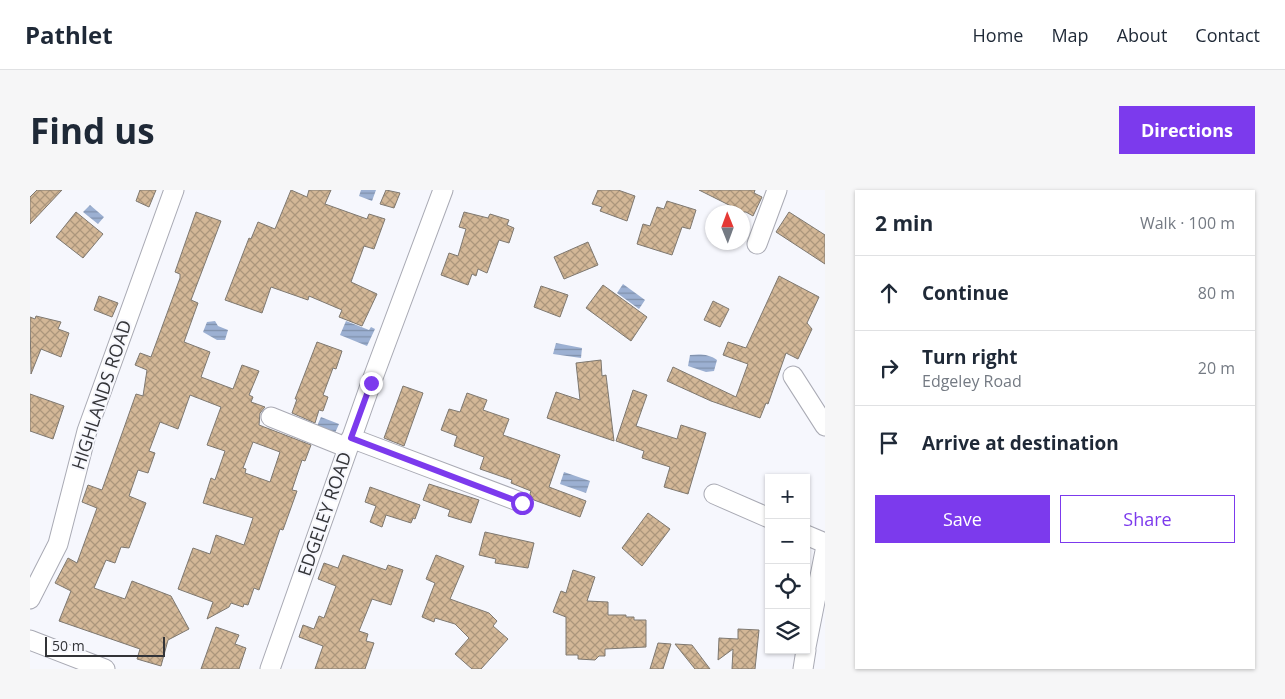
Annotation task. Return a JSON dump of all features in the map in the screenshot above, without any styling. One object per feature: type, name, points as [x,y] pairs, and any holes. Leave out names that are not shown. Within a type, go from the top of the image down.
[{"type":"street","name":"HIGHLANDS ROAD","points":[[30,599],[58,544],[87,431],[174,190]]},
{"type":"street","name":"EDGELEY ROAD","points":[[270,669],[350,443],[444,190]]},
{"type":"street","points":[[757,244],[776,190]]},
{"type":"street","points":[[794,376],[825,426]]},
{"type":"street","points":[[271,417],[522,503]]},
{"type":"street","points":[[714,494],[765,516]]},
{"type":"street","points":[[810,537],[825,543]]},
{"type":"street","points":[[810,628],[825,551]]},
{"type":"street","points":[[30,640],[105,669]]},
{"type":"street","points":[[803,669],[805,654]]},
{"type":"water","points":[[361,190],[376,190],[372,201],[359,196]]},
{"type":"water","points":[[90,205],[104,217],[98,224],[83,212]]},
{"type":"water","points":[[623,284],[645,300],[639,309],[617,293]]},
{"type":"water","points":[[215,321],[218,326],[228,330],[225,340],[217,340],[203,332],[207,322]]},
{"type":"water","points":[[346,321],[369,330],[371,327],[375,329],[367,346],[340,335]]},
{"type":"water","points":[[556,343],[582,348],[581,358],[553,354]]},
{"type":"water","points":[[690,355],[704,355],[717,360],[714,371],[706,372],[688,366]]},
{"type":"water","points":[[321,417],[339,424],[335,433],[317,426]]},
{"type":"water","points":[[564,472],[590,481],[586,493],[560,484]]},
{"type":"building","points":[[37,190],[62,190],[30,224],[30,197]]},
{"type":"building","points":[[140,190],[156,190],[149,207],[136,201]]},
{"type":"building","points":[[291,190],[307,197],[309,190],[331,190],[325,204],[367,219],[369,214],[385,219],[374,249],[364,246],[351,282],[377,294],[362,326],[339,317],[342,310],[309,296],[308,300],[271,287],[262,313],[225,300],[249,238],[251,239],[258,222],[275,229]]},
{"type":"building","points":[[386,190],[400,193],[394,208],[380,204]]},
{"type":"building","points":[[598,190],[618,190],[635,196],[627,221],[600,211],[602,207],[592,204]]},
{"type":"building","points":[[699,190],[755,190],[754,193],[762,197],[753,216],[750,214],[750,205],[729,205]]},
{"type":"building","points":[[667,201],[696,210],[690,229],[682,227],[672,255],[637,244],[643,224],[650,226],[657,207],[664,209]]},
{"type":"building","points":[[76,212],[103,234],[83,258],[56,237]]},
{"type":"building","points":[[196,212],[221,221],[191,300],[198,303],[184,342],[210,352],[201,377],[233,389],[242,365],[259,371],[249,395],[253,397],[251,402],[265,407],[260,413],[259,425],[311,445],[305,461],[302,460],[292,490],[297,491],[283,530],[280,529],[259,590],[254,588],[248,605],[244,604],[243,607],[231,603],[229,607],[207,619],[213,602],[178,589],[193,548],[210,554],[216,535],[244,545],[253,518],[203,503],[211,478],[215,480],[225,451],[207,445],[221,407],[190,395],[178,429],[160,422],[149,451],[155,453],[148,473],[138,470],[129,496],[146,503],[129,548],[121,547],[115,563],[106,560],[94,588],[125,599],[132,581],[171,596],[189,629],[168,640],[161,666],[137,659],[140,649],[59,621],[71,591],[55,583],[68,558],[77,563],[97,508],[82,502],[88,485],[102,490],[136,394],[143,396],[147,370],[135,365],[140,353],[151,357],[180,278],[180,274],[175,272]],"holes":[[[253,442],[280,452],[270,482],[245,473],[246,469],[243,468]]]},
{"type":"building","points":[[464,212],[488,218],[490,214],[509,220],[507,225],[514,228],[509,243],[499,240],[487,273],[478,269],[476,276],[472,274],[468,285],[441,275],[449,253],[458,256],[466,229],[459,227]]},
{"type":"building","points":[[789,212],[825,235],[825,264],[776,232]]},
{"type":"building","points":[[588,242],[598,265],[564,279],[554,257]]},
{"type":"building","points":[[779,276],[819,297],[807,323],[812,329],[798,359],[786,353],[768,404],[766,403],[760,418],[711,401],[667,381],[673,367],[736,397],[748,364],[723,355],[728,342],[746,348]]},
{"type":"building","points":[[603,285],[647,317],[631,341],[586,308]]},
{"type":"building","points":[[541,286],[568,295],[560,317],[534,307]]},
{"type":"building","points":[[99,296],[118,303],[112,317],[94,310]]},
{"type":"building","points":[[713,301],[729,309],[720,327],[704,320]]},
{"type":"building","points":[[36,316],[61,322],[58,329],[69,333],[61,357],[41,349],[31,374],[30,317],[35,319]]},
{"type":"building","points":[[317,342],[342,351],[336,369],[333,368],[323,395],[328,397],[323,411],[319,410],[315,423],[292,413],[297,399],[295,399]]},
{"type":"building","points":[[601,360],[602,376],[606,375],[614,441],[547,418],[556,392],[580,400],[576,363]]},
{"type":"building","points":[[403,386],[423,393],[404,446],[384,438]]},
{"type":"building","points":[[633,390],[647,395],[636,426],[677,439],[681,425],[706,433],[688,494],[664,487],[670,467],[642,458],[644,451],[616,441]]},
{"type":"building","points":[[467,393],[487,400],[483,410],[509,419],[503,435],[560,455],[549,487],[586,501],[580,517],[534,500],[530,494],[531,491],[511,483],[512,480],[480,469],[484,457],[454,446],[457,436],[441,430],[449,409],[460,412]]},
{"type":"building","points":[[30,394],[64,406],[53,439],[30,431]]},
{"type":"building","points":[[429,484],[479,500],[471,523],[448,516],[450,510],[423,500]]},
{"type":"building","points":[[370,487],[420,505],[415,519],[413,518],[411,523],[386,515],[382,527],[370,522],[376,506],[365,502]]},
{"type":"building","points":[[648,513],[670,529],[642,566],[622,548]]},
{"type":"building","points":[[485,532],[534,543],[528,568],[495,563],[496,559],[479,555]]},
{"type":"building","points":[[343,555],[386,570],[388,565],[403,570],[391,605],[372,599],[359,631],[368,634],[366,641],[374,643],[365,669],[315,669],[323,646],[299,637],[303,625],[314,629],[319,616],[324,618],[336,586],[318,579],[324,563],[338,568]]},
{"type":"building","points":[[436,555],[464,566],[450,599],[489,613],[497,621],[493,626],[508,639],[481,669],[472,669],[455,654],[469,638],[455,624],[435,618],[434,622],[422,617],[435,583],[426,579]]},
{"type":"building","points":[[573,570],[595,577],[587,601],[608,602],[608,615],[626,615],[626,617],[634,617],[634,620],[646,620],[646,647],[605,649],[605,656],[599,656],[595,660],[578,659],[578,655],[566,655],[566,617],[553,612],[561,591],[566,593]]},
{"type":"building","points":[[216,627],[239,635],[235,644],[246,648],[239,669],[201,669]]},
{"type":"building","points":[[738,629],[759,630],[755,669],[732,669],[733,649],[718,660],[719,638],[738,639]]},
{"type":"building","points":[[658,643],[671,644],[663,669],[650,669]]},
{"type":"building","points":[[675,644],[692,645],[710,669],[695,669]]},
{"type":"route","points":[[371,383],[351,438],[522,503]]}]
